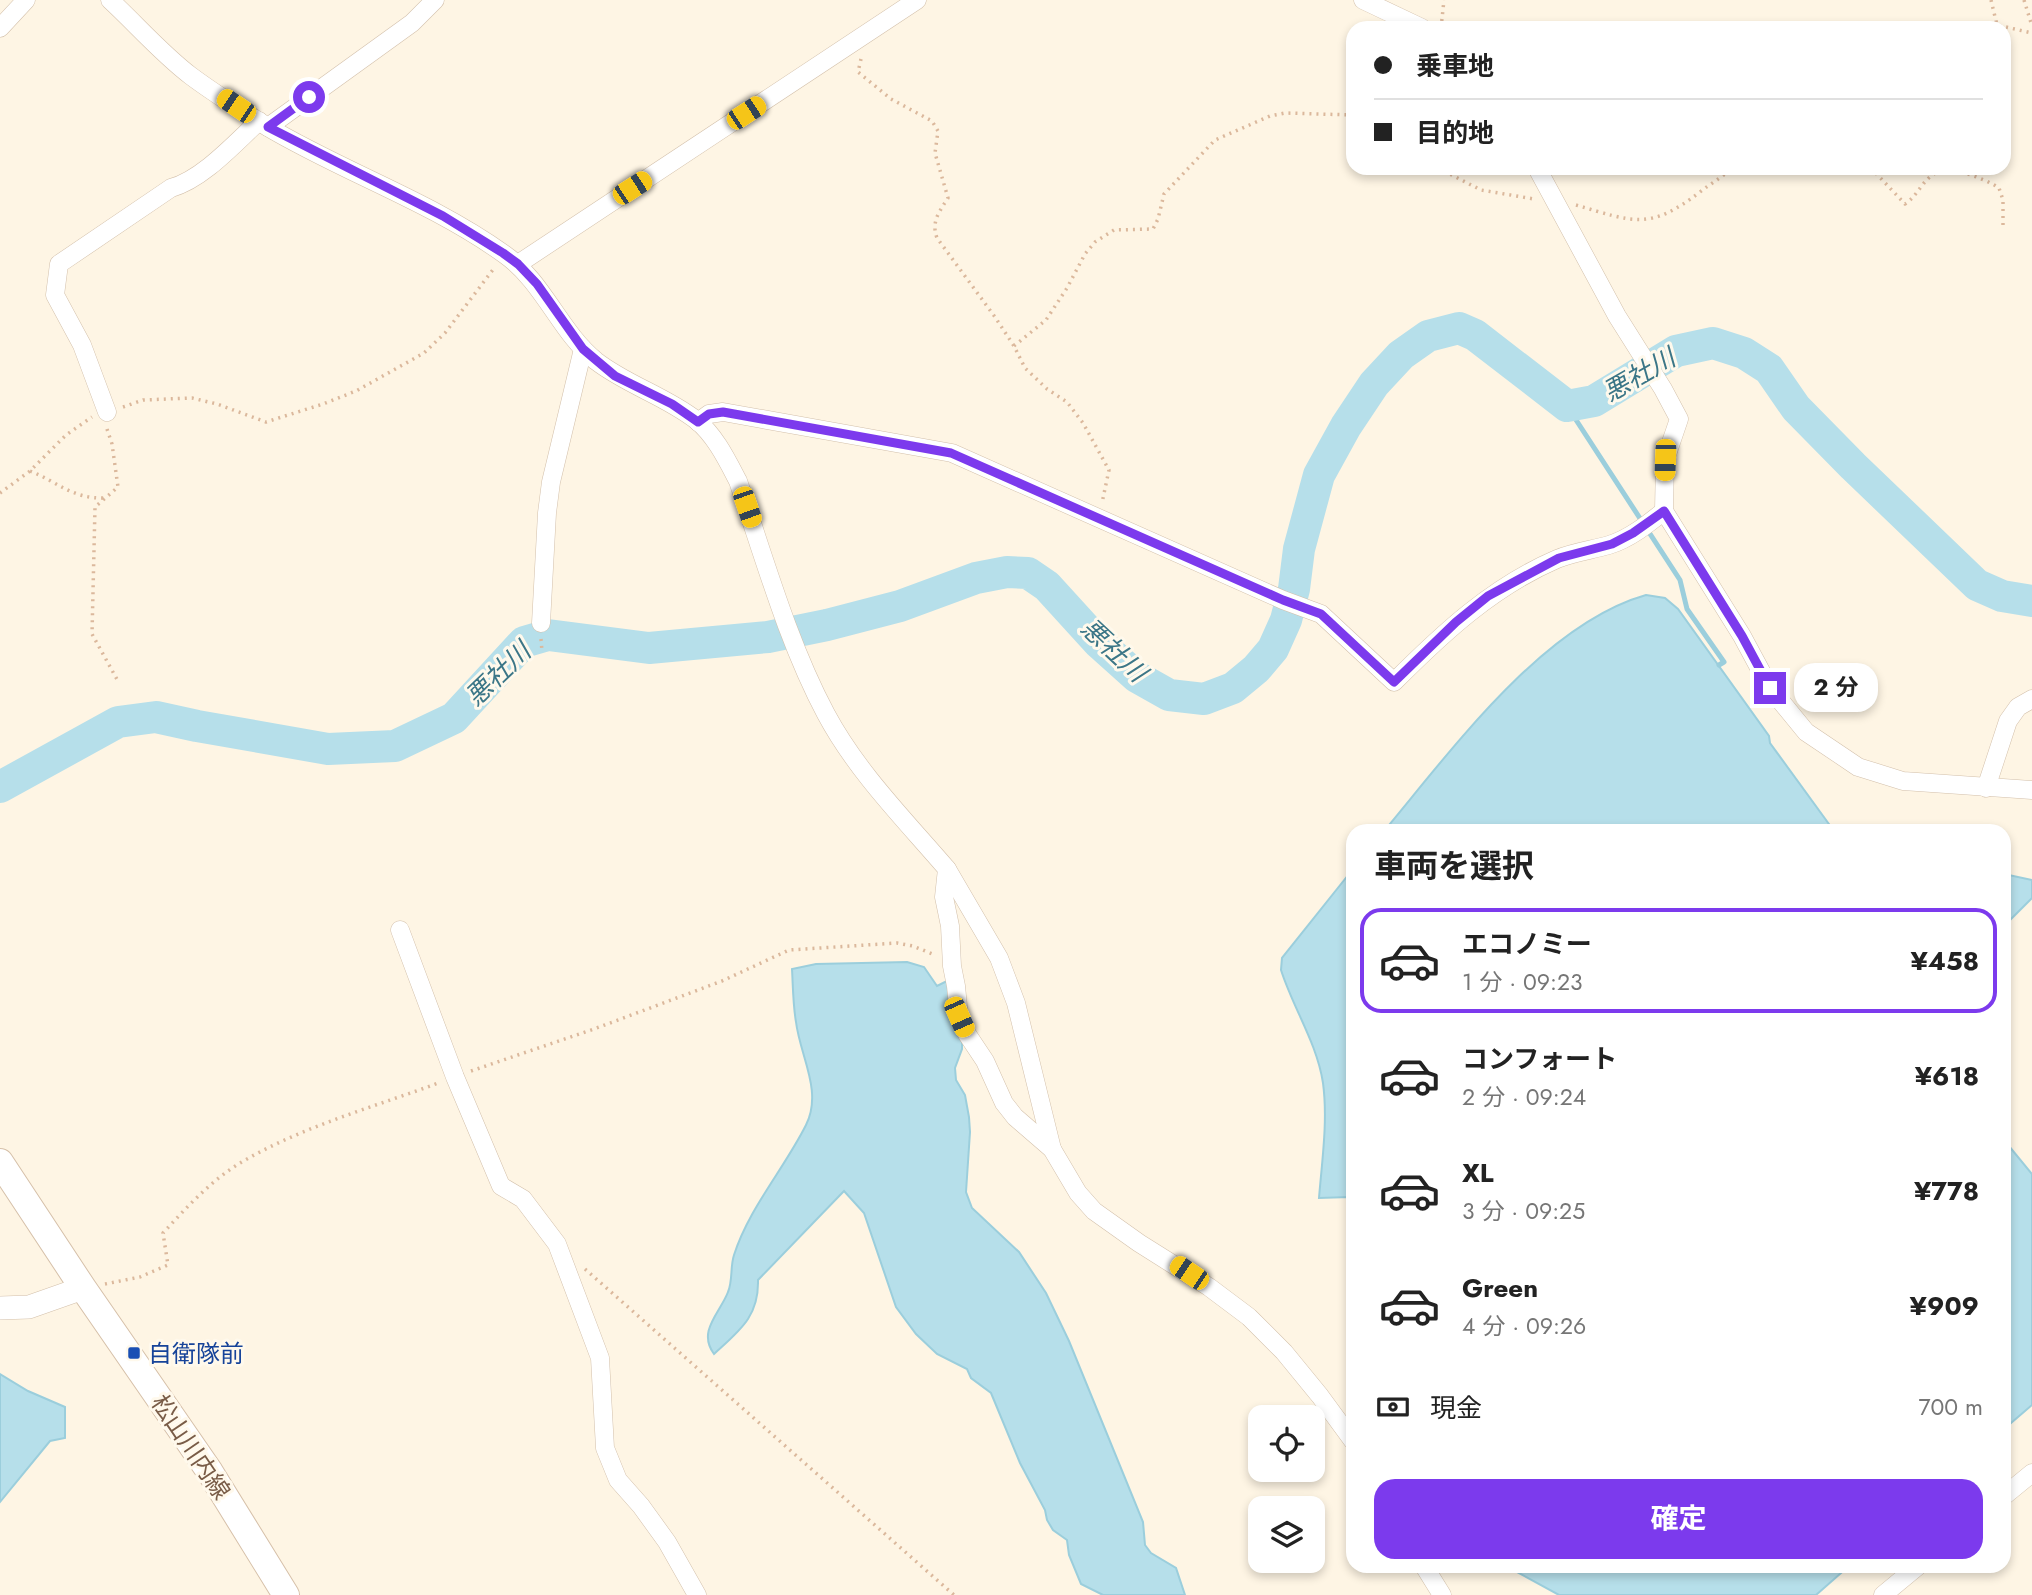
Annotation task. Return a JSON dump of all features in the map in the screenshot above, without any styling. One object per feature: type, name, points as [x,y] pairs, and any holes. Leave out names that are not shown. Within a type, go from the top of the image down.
[{"type":"main road","name":"松山川内線","points":[[0,1161],[83,1288],[210,1472],[286,1595]]},
{"type":"street","points":[[0,29],[26,0]]},
{"type":"street","points":[[110,0],[190,75],[263,124],[443,216],[503,253],[537,284],[583,349],[615,376],[672,404],[698,422],[726,458],[738,481],[794,641],[826,714],[863,771],[947,869],[999,958],[1016,1003],[1052,1149],[1078,1193],[1094,1211],[1209,1287],[1249,1317],[1284,1352],[1346,1431]]},
{"type":"street","points":[[104,413],[82,345],[55,295],[59,264],[171,188],[185,184],[263,124],[412,23],[435,0]]},
{"type":"street","points":[[518,264],[917,0]]},
{"type":"street","points":[[1363,0],[1407,21]]},
{"type":"street","points":[[698,422],[709,414],[723,412],[951,453],[1283,600],[1309,608],[1333,624],[1394,682],[1456,622],[1488,596],[1559,558],[1612,544],[1651,521],[1665,460],[1679,419],[1617,316],[1541,175]]},
{"type":"street","points":[[541,622],[551,482],[583,349]]},
{"type":"street","points":[[1651,521],[1742,636],[1770,688],[1806,732],[1858,767],[1903,781],[2032,790]]},
{"type":"street","points":[[1986,788],[2008,721],[2018,707],[2032,699]]},
{"type":"street","points":[[947,869],[944,897],[951,936],[959,1017],[985,1061],[1004,1103],[1015,1117],[1052,1149]]},
{"type":"street","points":[[400,930],[455,1077],[501,1186],[523,1199],[557,1244],[600,1358],[606,1448],[618,1480],[667,1542],[697,1595]]},
{"type":"street","points":[[0,1308],[29,1307],[83,1288]]},
{"type":"street","points":[[2011,1490],[2032,1472]]},
{"type":"street","points":[[1428,1573],[1441,1595]]},
{"type":"street","points":[[1883,1595],[1910,1573]]},
{"type":"path","points":[[1442,21],[1444,0]]},
{"type":"path","points":[[1991,0],[1996,21]]},
{"type":"path","points":[[2024,0],[2032,26]]},
{"type":"path","points":[[2011,28],[2032,33]]},
{"type":"path","points":[[860,37],[864,47],[858,72],[891,99],[932,121],[938,131],[935,153],[947,198],[933,228],[947,254],[1014,346],[1025,368],[1047,389],[1067,402],[1083,423],[1109,470],[1098,518]]},
{"type":"path","points":[[1014,346],[1046,320],[1095,242],[1114,230],[1153,229],[1164,194],[1215,139],[1270,116],[1284,113],[1346,115]]},
{"type":"path","points":[[1452,175],[1481,190],[1575,204],[1628,220],[1651,219],[1691,198],[1725,175]]},
{"type":"path","points":[[1878,175],[1905,204],[1915,198],[1932,175]]},
{"type":"path","points":[[1966,175],[1985,179],[1999,188],[2003,200],[2003,230]]},
{"type":"path","points":[[0,493],[30,471],[86,419],[143,400],[192,398],[266,422],[356,391],[424,353],[445,333],[503,253]]},
{"type":"path","points":[[104,413],[118,472],[118,487],[95,507],[92,634],[119,683]]},
{"type":"path","points":[[30,471],[69,493],[105,498]]},
{"type":"path","points":[[541,646],[542,652]]},
{"type":"path","points":[[83,1288],[140,1277],[168,1265],[163,1233],[212,1183],[245,1159],[293,1137],[722,981],[789,950],[897,943],[928,951],[952,966]]},
{"type":"path","points":[[557,1244],[954,1595]]},
{"type":"water","points":[[1646,595],[1665,598],[1678,609],[1829,824],[1390,824],[1469,729],[1502,694],[1536,661],[1571,633],[1608,610]]},
{"type":"water","points":[[2011,876],[2032,880],[2032,898],[2011,919]]},
{"type":"water","points":[[1346,878],[1346,1197],[1319,1198],[1325,1126],[1323,1083],[1316,1054],[1281,970],[1282,958]]},
{"type":"water","points":[[907,962],[924,967],[937,986],[947,981],[962,1037],[962,1049],[955,1068],[956,1080],[965,1095],[969,1117],[966,1192],[972,1208],[1019,1252],[1046,1293],[1069,1341],[1143,1522],[1145,1545],[1151,1553],[1176,1568],[1185,1595],[1103,1595],[1081,1584],[1069,1555],[1067,1540],[1053,1530],[1047,1520],[1045,1510],[1020,1463],[991,1393],[971,1378],[967,1369],[937,1354],[916,1334],[896,1307],[864,1213],[844,1191],[758,1280],[755,1304],[746,1322],[714,1354],[709,1346],[709,1330],[728,1292],[740,1238],[811,1112],[811,1086],[798,1035],[792,969],[816,964]]},
{"type":"water","points":[[2011,1148],[2032,1174],[2032,1405],[2011,1423]]},
{"type":"water","points":[[0,1374],[28,1391],[65,1407],[65,1438],[50,1441],[0,1502]]},
{"type":"water","points":[[1519,1573],[1841,1573],[1816,1595],[1559,1595]]},
{"type":"waterway","name":"悪社川","points":[[0,787],[118,722],[156,717],[328,749],[395,746],[454,718],[524,642],[548,635],[649,648],[768,637],[900,606],[976,578],[1007,572],[1028,573],[1047,586],[1098,642],[1137,677],[1169,695],[1204,699],[1233,688],[1256,669],[1273,649],[1286,620],[1294,589],[1299,549],[1319,475],[1346,426],[1374,384],[1401,355],[1428,336],[1459,328],[1475,335],[1567,406],[1594,401],[1676,351],[1713,343],[1744,353],[1769,369],[1796,408],[1977,585],[2002,596],[2032,601]]},
{"type":"waterway","points":[[1567,406],[1680,580],[1687,609],[1724,662],[1719,665]]},
{"type":"place","name":"自衛隊前","points":[[134,1353]]},
{"type":"route","points":[[309,97],[268,127],[443,216],[490,244],[518,264],[537,284],[583,349],[615,376],[672,404],[698,422],[709,414],[723,412],[951,453],[1283,600],[1321,614],[1394,682],[1456,622],[1488,596],[1559,558],[1612,544],[1664,511],[1698,562],[1770,688]]}]
